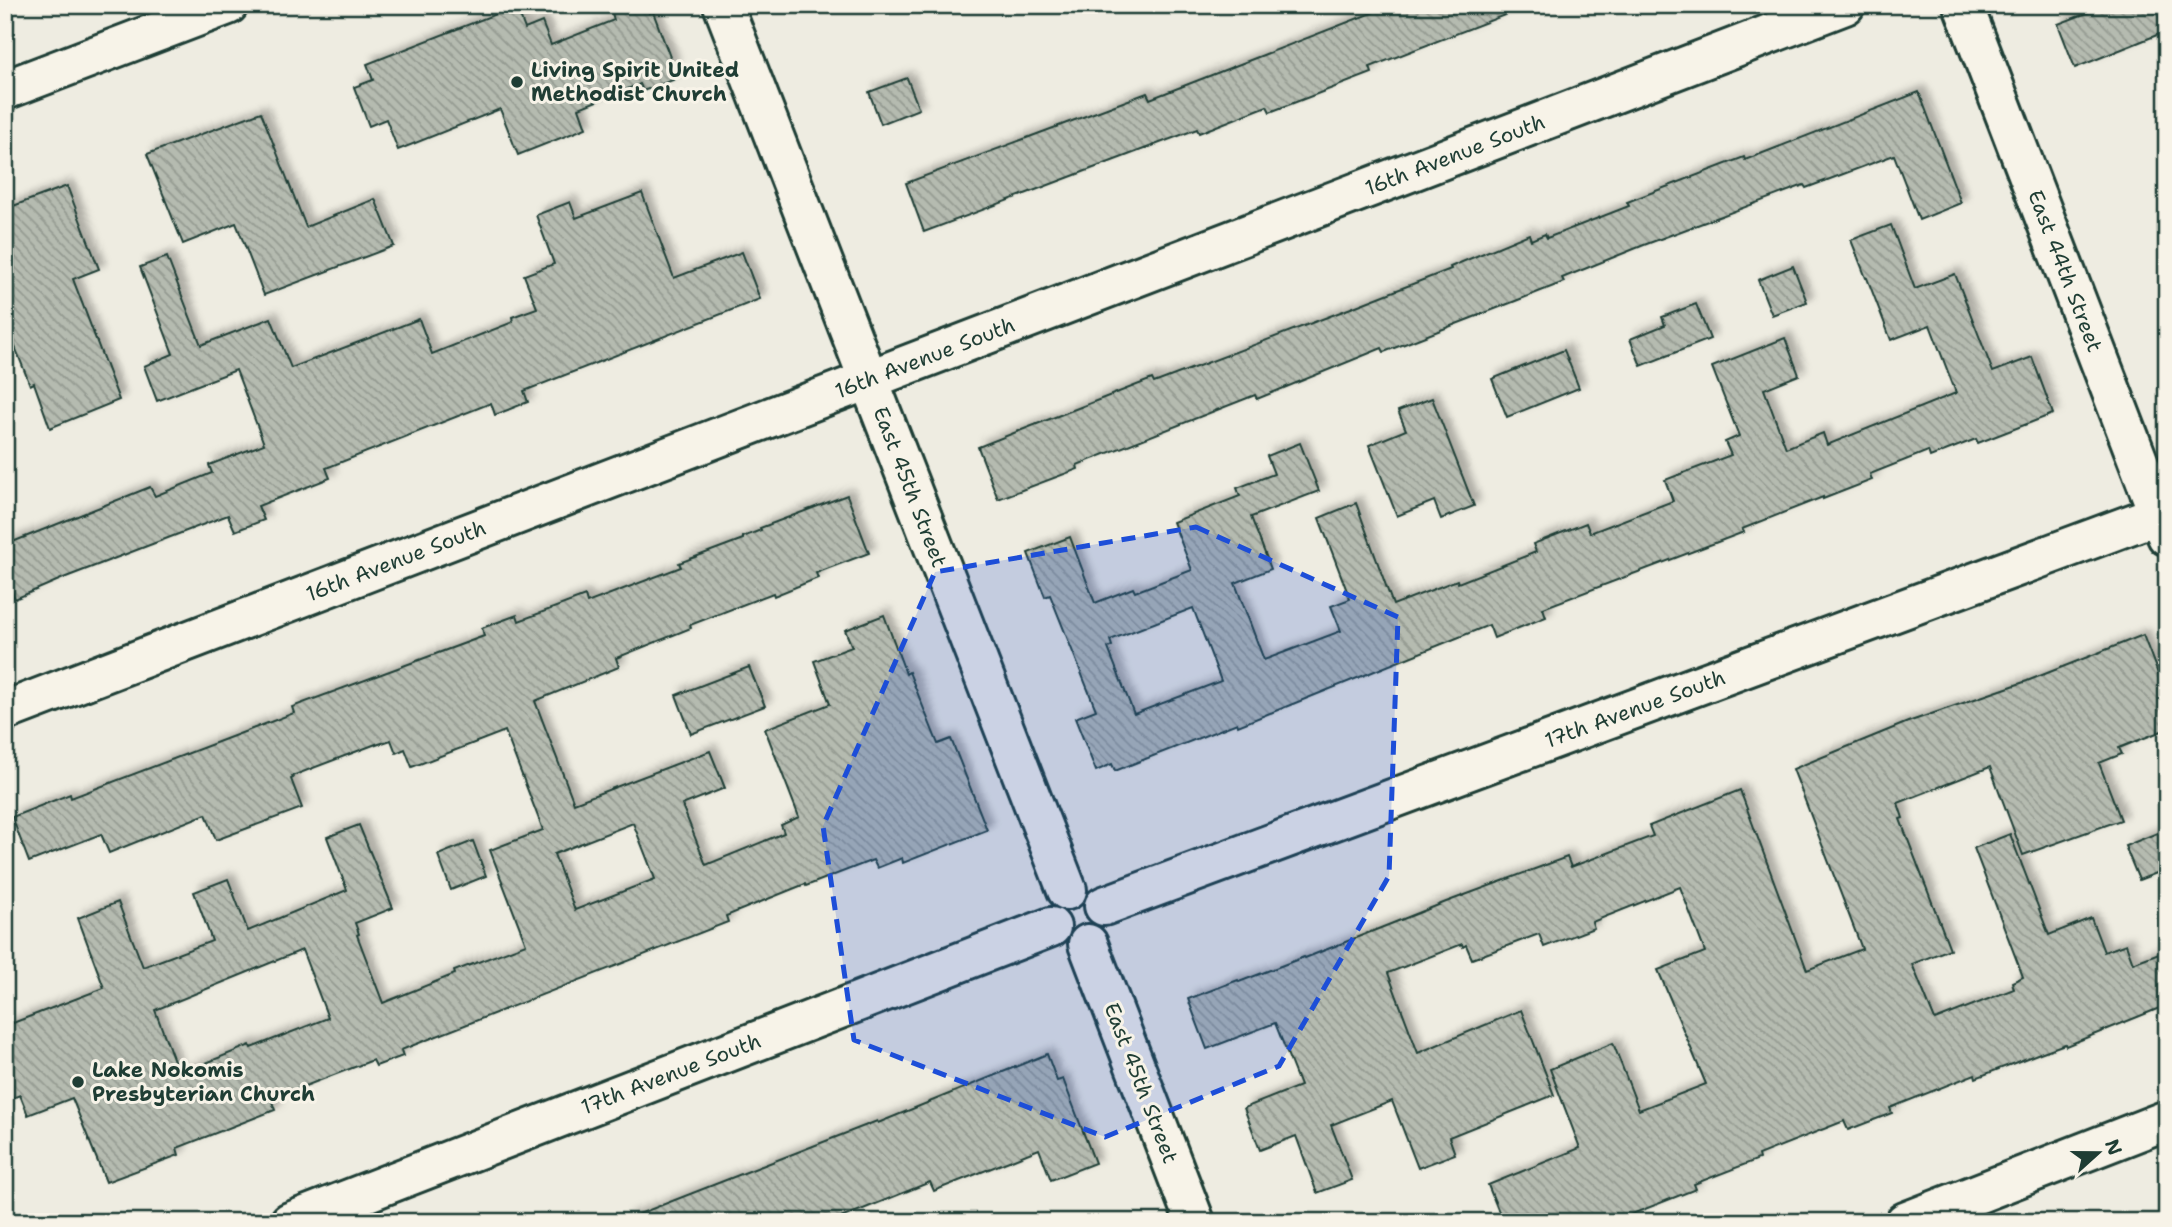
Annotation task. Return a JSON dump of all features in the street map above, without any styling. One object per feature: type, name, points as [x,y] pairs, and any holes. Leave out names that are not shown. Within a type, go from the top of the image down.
[{"type":"street","points":[[5,90],[228,5]]},
{"type":"street","name":"East 45th Street","points":[[723,5],[1068,890]]},
{"type":"street","name":"16th Avenue South","points":[[5,711],[1845,5]]},
{"type":"street","name":"East 44th Street","points":[[1963,5],[2164,521]]},
{"type":"street","name":"17th Avenue South","points":[[1104,906],[2164,521]]},
{"type":"street","points":[[1083,889],[1093,892],[1104,906],[1106,922],[1100,934],[1088,944],[1066,943],[1051,926],[1049,913],[1055,900],[1068,890],[1083,889]]},
{"type":"street","name":"17th Avenue South","points":[[290,1222],[1051,926]]},
{"type":"street","name":"East 45th Street","points":[[1088,944],[1195,1222]]},
{"type":"street","points":[[1905,1222],[2167,1120]]},
{"type":"highlighted area","points":[[1196,527],[1398,617],[1389,876],[1279,1066],[1105,1137],[854,1040],[823,826],[935,572]]},
{"type":"building","name":"Living Spirit United Methodist Church","points":[[632,5],[646,5],[649,13],[653,12],[673,65],[668,68],[673,80],[643,91],[640,84],[579,108],[586,128],[518,155],[500,109],[398,150],[386,119],[369,126],[354,87],[373,80],[367,64],[516,6],[525,29],[542,22],[551,45],[614,20],[612,13]]},
{"type":"building","points":[[1392,5],[1522,5],[1523,8],[1370,67],[1372,73],[1270,112],[1267,106],[1199,133],[1197,129],[924,232],[906,183],[1147,93],[1150,99]]},
{"type":"building","points":[[2108,5],[2167,5],[2167,31],[2075,68],[2058,24]]},
{"type":"building","points":[[907,78],[919,109],[881,124],[869,92]]},
{"type":"building","points":[[1919,92],[1961,203],[1919,220],[1894,155],[1806,188],[1804,185],[1644,245],[1562,278],[1564,282],[1384,352],[1382,348],[1257,399],[1255,395],[1077,465],[1078,469],[998,499],[978,447],[1152,379],[1154,383],[1351,308],[1451,269],[1450,267],[1529,234],[1531,240],[1545,234],[1547,238],[1629,206],[1627,202],[1744,157],[1745,160]]},
{"type":"building","points":[[261,112],[306,227],[375,199],[394,246],[264,295],[236,223],[183,244],[147,154]]},
{"type":"building","points":[[67,186],[99,269],[73,279],[119,400],[50,428],[34,383],[30,385],[5,321],[5,209]]},
{"type":"building","points":[[642,193],[674,278],[742,252],[760,299],[524,391],[528,402],[495,415],[491,403],[326,468],[330,478],[258,506],[264,520],[235,531],[228,515],[15,599],[5,576],[5,545],[150,487],[155,496],[212,473],[209,465],[264,444],[236,370],[157,401],[144,366],[173,354],[140,267],[167,257],[201,345],[271,318],[291,368],[419,319],[432,354],[513,322],[512,317],[537,308],[524,275],[554,264],[536,215],[570,202],[576,218]]},
{"type":"building","points":[[1891,225],[1915,289],[1955,274],[1993,372],[2032,357],[2053,414],[1978,443],[1976,439],[1930,457],[1928,451],[1870,474],[1872,480],[1543,608],[1546,617],[1494,638],[1489,625],[1238,726],[1237,723],[1115,771],[1112,764],[1096,771],[1075,718],[1096,710],[1050,595],[1045,597],[1028,553],[1070,537],[1095,603],[1133,588],[1135,592],[1192,570],[1173,522],[1240,496],[1237,488],[1274,474],[1267,456],[1300,443],[1319,491],[1251,517],[1271,569],[1235,583],[1264,660],[1341,631],[1331,606],[1350,599],[1319,518],[1356,503],[1393,605],[1536,552],[1533,544],[1586,523],[1590,533],[1673,501],[1665,480],[1731,455],[1725,442],[1739,436],[1712,367],[1785,338],[1799,375],[1764,389],[1786,448],[1823,433],[1827,445],[1956,393],[1930,325],[1891,340],[1851,240]],"holes":[[[1193,608],[1221,681],[1134,714],[1108,648],[1112,646],[1110,640]]]},
{"type":"building","points":[[1793,266],[1807,302],[1772,315],[1758,280]]},
{"type":"building","points":[[1696,304],[1710,339],[1641,366],[1630,339],[1665,325],[1662,317]]},
{"type":"building","points":[[1564,350],[1579,388],[1507,417],[1492,379]]},
{"type":"building","points":[[1432,398],[1474,506],[1441,519],[1434,501],[1397,516],[1369,445],[1406,430],[1398,411]]},
{"type":"building","points":[[847,495],[869,553],[816,573],[818,578],[774,596],[773,593],[690,625],[691,628],[616,658],[619,667],[535,701],[574,803],[710,751],[725,788],[682,805],[706,865],[784,833],[781,825],[799,817],[765,729],[830,704],[814,661],[852,647],[845,630],[884,615],[906,674],[909,672],[938,744],[951,739],[987,830],[903,863],[902,858],[877,868],[873,860],[806,886],[805,884],[726,916],[728,922],[401,1050],[403,1056],[376,1066],[373,1060],[271,1099],[275,1110],[177,1148],[179,1155],[106,1182],[72,1098],[28,1115],[20,1095],[5,1101],[5,1026],[104,988],[78,918],[118,902],[143,967],[212,941],[194,892],[228,879],[248,931],[347,890],[327,837],[359,825],[393,908],[355,923],[383,1003],[455,974],[454,971],[526,944],[490,850],[543,830],[505,731],[412,767],[405,749],[396,753],[391,740],[376,744],[292,776],[302,808],[216,840],[206,814],[109,853],[101,834],[29,862],[12,817],[70,794],[71,798],[294,713],[292,707],[484,636],[482,628],[517,615],[519,621],[585,596],[587,603],[681,567],[679,563],[743,539],[761,530],[760,528]],"holes":[[[633,823],[655,879],[575,910],[554,854]],[[302,950],[328,1018],[251,1048],[250,1045],[179,1074],[155,1010]]]},
{"type":"building","points":[[2143,635],[2167,697],[2167,729],[2119,748],[2122,754],[2099,763],[2121,820],[2023,855],[1990,767],[1898,803],[1903,818],[1900,819],[1950,949],[1912,964],[1935,1020],[2014,989],[2012,982],[2023,977],[1974,848],[2010,834],[2049,935],[2091,918],[2104,952],[2126,944],[2133,963],[2167,950],[2167,1005],[2066,1046],[2065,1044],[1976,1078],[1975,1074],[1890,1108],[1892,1113],[1848,1130],[1844,1121],[1758,1155],[1759,1159],[1694,1184],[1696,1189],[1612,1222],[1503,1222],[1488,1185],[1580,1148],[1550,1069],[1613,1043],[1639,1110],[1706,1084],[1658,970],[1705,952],[1680,887],[1592,922],[1594,928],[1544,947],[1539,934],[1472,959],[1466,945],[1463,947],[1462,944],[1388,973],[1418,1053],[1521,1010],[1554,1095],[1449,1137],[1455,1154],[1418,1168],[1392,1101],[1331,1125],[1352,1180],[1317,1193],[1296,1136],[1260,1150],[1244,1108],[1300,1086],[1275,1023],[1207,1049],[1188,999],[1305,958],[1567,857],[1571,867],[1653,836],[1649,826],[1740,790],[1807,970],[1862,949],[1793,769],[1908,722],[2027,681]]},
{"type":"building","points":[[749,667],[765,706],[691,734],[676,695]]},
{"type":"building","points":[[2167,829],[2167,869],[2139,880],[2125,846]]},
{"type":"building","points":[[473,841],[486,876],[451,890],[438,855]]},
{"type":"building","points":[[1047,1054],[1057,1081],[1063,1079],[1095,1163],[1051,1180],[1039,1149],[934,1191],[930,1182],[831,1222],[627,1222],[626,1219],[877,1121],[878,1123]]},
{"type":"place","name":"Living Spirit United Methodist Church","points":[[517,82]]},
{"type":"place","name":"Lake Nokomis Presbyterian Church","points":[[78,1082]]}]
